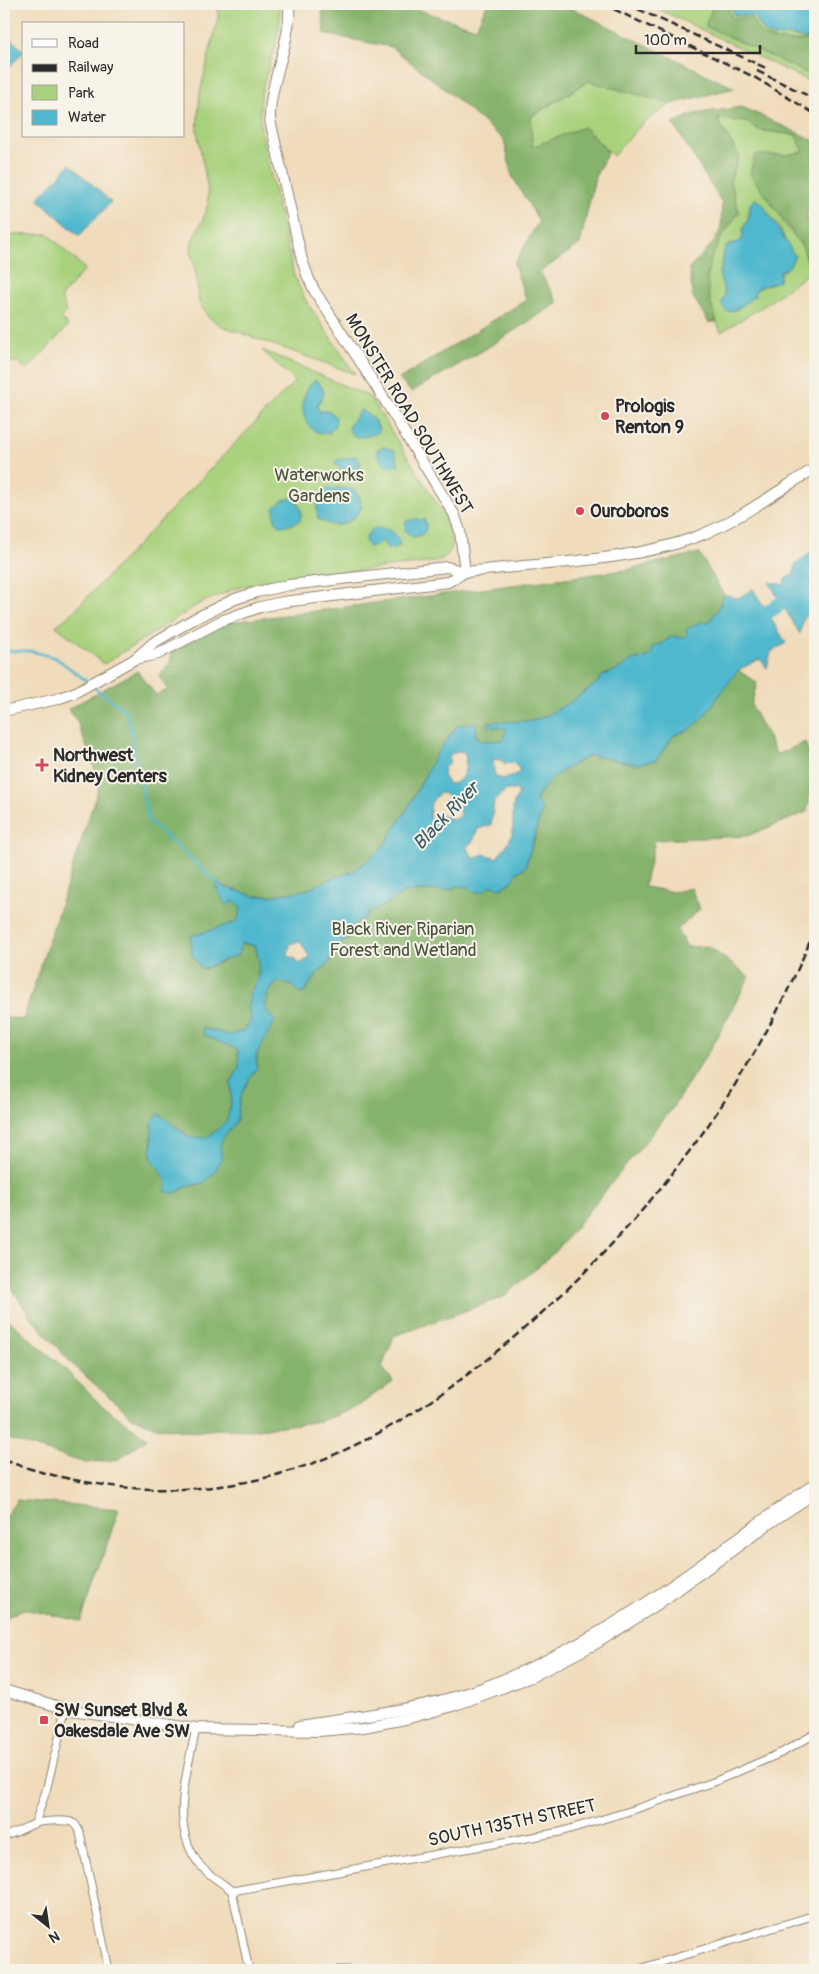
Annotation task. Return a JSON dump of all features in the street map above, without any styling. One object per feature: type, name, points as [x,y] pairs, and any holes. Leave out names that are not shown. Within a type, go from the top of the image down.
[{"type":"street","name":"MONSTER ROAD SOUTHWEST","points":[[289,4],[288,29],[273,87],[270,120],[302,260],[314,290],[454,514],[460,531],[465,572]]},
{"type":"street","points":[[4,710],[58,699],[76,692],[135,659],[153,643],[235,599],[281,586],[447,567],[465,572],[620,555],[674,544],[723,525],[815,468]]},
{"type":"street","points":[[135,659],[158,654],[221,621],[260,608],[283,602],[448,582],[465,572]]},
{"type":"street","points":[[279,1729],[412,1708],[473,1691],[528,1670],[589,1637],[654,1598],[750,1528],[815,1484]]},
{"type":"street","points":[[4,1690],[66,1709],[196,1729],[319,1731],[364,1727],[409,1718],[453,1706],[532,1677],[597,1643],[658,1604],[777,1518],[815,1493]]},
{"type":"street","points":[[35,1823],[46,1791],[66,1709]]},
{"type":"street","points":[[196,1729],[184,1790],[182,1816],[185,1834],[199,1864],[232,1890],[249,1970]]},
{"type":"street","name":"SOUTH 135TH STREET","points":[[232,1890],[560,1832],[633,1810],[716,1781],[781,1753],[815,1734]]},
{"type":"street","points":[[4,1836],[14,1834],[35,1823],[67,1821],[76,1825],[80,1833],[108,1970]]},
{"type":"street","points":[[636,1970],[815,1915]]},
{"type":"street","points":[[338,1970],[349,1970]]},
{"type":"green space","points":[[218,4],[279,4],[278,37],[261,96],[260,115],[263,141],[294,276],[306,301],[355,374],[222,326],[208,317],[199,303],[196,273],[191,252],[192,241],[208,204],[208,191],[197,131],[200,92],[218,18]]},
{"type":"green space","points":[[321,4],[399,4],[476,28],[487,4],[563,4],[734,88],[671,104],[589,81],[531,116],[532,147],[584,127],[608,152],[595,177],[580,244],[540,272],[558,303],[482,351],[411,392],[399,379],[526,300],[514,264],[539,221],[512,176],[504,140],[440,85],[391,47],[325,34]]},
{"type":"green space","points":[[648,4],[815,4],[815,84]]},
{"type":"green space","points":[[714,4],[727,4],[732,18],[751,18],[760,32],[773,39],[796,41],[815,37],[815,77],[705,26]]},
{"type":"green space","points":[[589,81],[671,104],[643,123],[613,156],[584,127],[532,148],[531,117]]},
{"type":"green space","points":[[742,107],[815,141],[815,188],[813,189],[806,219],[815,236],[815,267],[810,272],[803,247],[750,174],[755,155],[785,155],[804,152],[796,135],[759,130],[747,122],[717,119],[739,156],[730,181],[739,212],[714,251],[710,263],[708,289],[717,321],[709,323],[693,297],[689,269],[714,242],[721,229],[722,203],[673,123],[694,114]]},
{"type":"green space","points":[[717,119],[747,122],[759,130],[796,135],[804,152],[785,155],[782,221],[803,248],[810,272],[765,305],[721,332],[709,303],[706,278],[718,243],[739,212],[730,181],[739,156]],"holes":[[[749,207],[771,218],[779,227],[791,263],[785,270],[780,271],[780,278],[758,289],[754,293],[755,296],[735,310],[726,311],[722,303],[725,296],[719,273],[727,246],[738,243],[743,237]]]},
{"type":"green space","points":[[48,234],[85,269],[61,297],[66,312],[61,318],[68,326],[27,370],[18,362],[4,362],[4,245],[12,235]]},
{"type":"green space","name":"Waterworks Gardens","points":[[262,350],[370,397],[448,521],[452,540],[450,550],[442,559],[435,562],[269,580],[234,589],[199,604],[104,664],[56,626],[72,613],[295,381]]},
{"type":"green space","name":"Black River Riparian Forest and Wetland","points":[[699,553],[724,595],[717,611],[709,622],[701,622],[683,638],[673,636],[661,644],[652,647],[653,654],[630,661],[621,668],[602,676],[598,682],[572,701],[546,716],[532,721],[488,722],[489,726],[507,729],[503,740],[483,741],[476,736],[476,723],[457,726],[435,756],[408,808],[381,850],[352,872],[332,878],[306,890],[270,896],[255,896],[224,887],[216,882],[226,905],[233,901],[241,907],[237,922],[191,936],[203,969],[238,955],[240,943],[255,946],[259,960],[258,978],[250,993],[248,1008],[251,1020],[243,1031],[231,1035],[202,1029],[205,1035],[238,1049],[239,1067],[231,1083],[231,1102],[227,1120],[206,1138],[189,1137],[177,1127],[152,1121],[151,1157],[164,1173],[175,1193],[186,1187],[203,1183],[224,1135],[236,1122],[240,1098],[249,1079],[257,1068],[257,1055],[266,1031],[268,996],[279,981],[290,984],[303,994],[318,973],[330,962],[335,947],[349,938],[350,928],[366,917],[370,911],[382,907],[403,893],[449,890],[457,886],[492,885],[525,868],[537,831],[536,801],[539,793],[553,777],[590,755],[637,764],[656,760],[674,735],[689,730],[714,704],[721,691],[738,670],[757,683],[751,705],[777,755],[805,742],[815,771],[807,812],[747,836],[655,840],[644,887],[674,892],[691,888],[700,909],[677,930],[687,947],[708,946],[749,977],[714,1043],[671,1110],[557,1250],[504,1297],[394,1336],[382,1367],[393,1381],[357,1407],[321,1421],[251,1430],[217,1429],[192,1432],[156,1427],[132,1417],[71,1363],[30,1316],[4,1276],[4,1017],[23,1020],[100,783],[77,721],[68,709],[137,671],[156,695],[168,690],[159,676],[171,662],[171,652],[224,623],[626,570]]},
{"type":"green space","points":[[4,1316],[62,1366],[101,1405],[147,1438],[119,1459],[86,1463],[4,1438]]},
{"type":"green space","points":[[17,1500],[119,1509],[81,1621],[23,1609],[4,1619],[4,1518]]},
{"type":"water","points":[[731,4],[815,4],[815,35],[806,39],[786,35],[774,37],[766,34],[753,16],[734,15]]},
{"type":"water","points":[[4,33],[22,49],[22,53],[4,73]]},
{"type":"water","points":[[70,164],[111,202],[79,236],[38,199]]},
{"type":"water","points":[[755,199],[762,203],[795,256],[788,268],[780,271],[779,281],[758,288],[754,293],[755,295],[742,306],[726,311],[721,305],[725,295],[719,273],[724,253],[727,246],[741,241],[743,236],[742,230],[749,218],[750,204]]},
{"type":"water","points":[[316,380],[322,387],[324,394],[317,406],[319,411],[330,411],[336,417],[335,425],[329,433],[319,433],[312,429],[306,422],[303,413],[305,394],[309,386]]},
{"type":"water","points":[[360,410],[372,418],[379,432],[361,437],[350,432],[348,427]]},
{"type":"water","points":[[383,447],[394,450],[399,465],[388,467],[382,462],[377,450]]},
{"type":"water","points":[[355,456],[360,464],[360,470],[347,472],[335,464],[337,460]]},
{"type":"water","points":[[342,488],[354,490],[360,498],[361,508],[357,514],[347,522],[336,525],[318,519],[317,503],[324,489]]},
{"type":"water","points":[[293,498],[300,508],[300,520],[291,525],[280,526],[275,520],[274,508],[283,500]]},
{"type":"water","points":[[425,520],[426,527],[422,534],[413,537],[405,531],[406,521]]},
{"type":"water","points":[[374,528],[391,531],[397,536],[400,545],[394,549],[387,548],[382,540],[377,545],[369,547],[365,541],[367,534]]},
{"type":"water","points":[[815,549],[815,609],[804,617],[800,634],[769,582],[784,585],[785,579],[794,574],[795,565]]},
{"type":"water","points":[[753,589],[786,643],[771,652],[767,668],[760,659],[738,670],[702,719],[689,730],[674,735],[656,760],[637,764],[590,755],[566,768],[552,779],[545,786],[536,801],[542,809],[525,868],[517,872],[512,882],[501,888],[492,885],[484,891],[474,892],[469,887],[457,886],[449,890],[403,893],[382,907],[370,911],[366,917],[350,928],[349,938],[335,947],[330,962],[318,973],[302,994],[290,984],[279,981],[270,990],[266,1000],[267,1011],[275,1021],[256,1055],[257,1068],[242,1094],[236,1121],[221,1141],[222,1158],[214,1174],[203,1183],[186,1187],[175,1193],[165,1192],[167,1181],[151,1157],[152,1121],[159,1114],[189,1137],[206,1138],[227,1120],[231,1102],[231,1083],[239,1067],[238,1050],[204,1035],[202,1028],[231,1035],[243,1031],[251,1020],[248,1008],[250,993],[258,978],[259,960],[255,946],[241,943],[238,955],[202,969],[192,955],[191,936],[237,922],[241,907],[233,901],[226,906],[216,887],[215,881],[224,887],[255,896],[270,896],[306,890],[332,878],[352,872],[381,850],[408,808],[435,756],[457,726],[476,722],[476,737],[483,741],[503,740],[507,729],[488,726],[488,722],[532,721],[546,716],[572,701],[598,682],[602,676],[621,668],[630,661],[653,654],[652,647],[661,644],[673,636],[683,638],[687,634],[686,630],[701,622],[709,622],[717,611],[724,595],[738,598]],"holes":[[[462,751],[465,753],[466,764],[464,773],[459,781],[449,784],[443,776],[444,768],[449,763],[450,754]],[[493,759],[501,760],[505,764],[513,763],[519,768],[519,773],[503,779],[497,777],[494,772]],[[506,790],[517,790],[519,794],[513,807],[513,828],[508,843],[497,858],[483,854],[475,859],[466,847],[473,841],[478,829],[491,825],[494,801]],[[443,793],[456,803],[460,813],[459,817],[454,819],[438,815],[436,820],[432,821],[429,816],[431,803],[438,794]],[[300,941],[310,958],[299,964],[296,959],[288,956],[290,944]]]},
{"type":"waterway","name":"Black River","points":[[752,622],[810,585],[815,574]]},
{"type":"waterway","points":[[4,651],[31,651],[56,658],[88,682]]},
{"type":"waterway","points":[[92,686],[127,712],[148,820],[217,883]]},
{"type":"railway","points":[[603,4],[754,77],[815,114]]},
{"type":"railway","points":[[627,4],[768,69]]},
{"type":"railway","points":[[757,71],[815,99]]},
{"type":"railway","points":[[4,1460],[37,1471],[107,1485],[142,1489],[214,1487],[249,1482],[283,1473],[341,1452],[422,1407],[496,1352],[547,1308],[595,1262],[640,1213],[682,1161],[721,1106],[756,1049],[788,990],[815,929]]},
{"type":"place","name":"Prologis Renton 9","points":[[605,416]]},
{"type":"place","name":"Ouroboros","points":[[580,511]]},
{"type":"place","name":"Northwest Kidney Centers","points":[[42,765]]},
{"type":"place","name":"SW Sunset Blvd & Oakesdale Ave SW","points":[[44,1720]]}]
